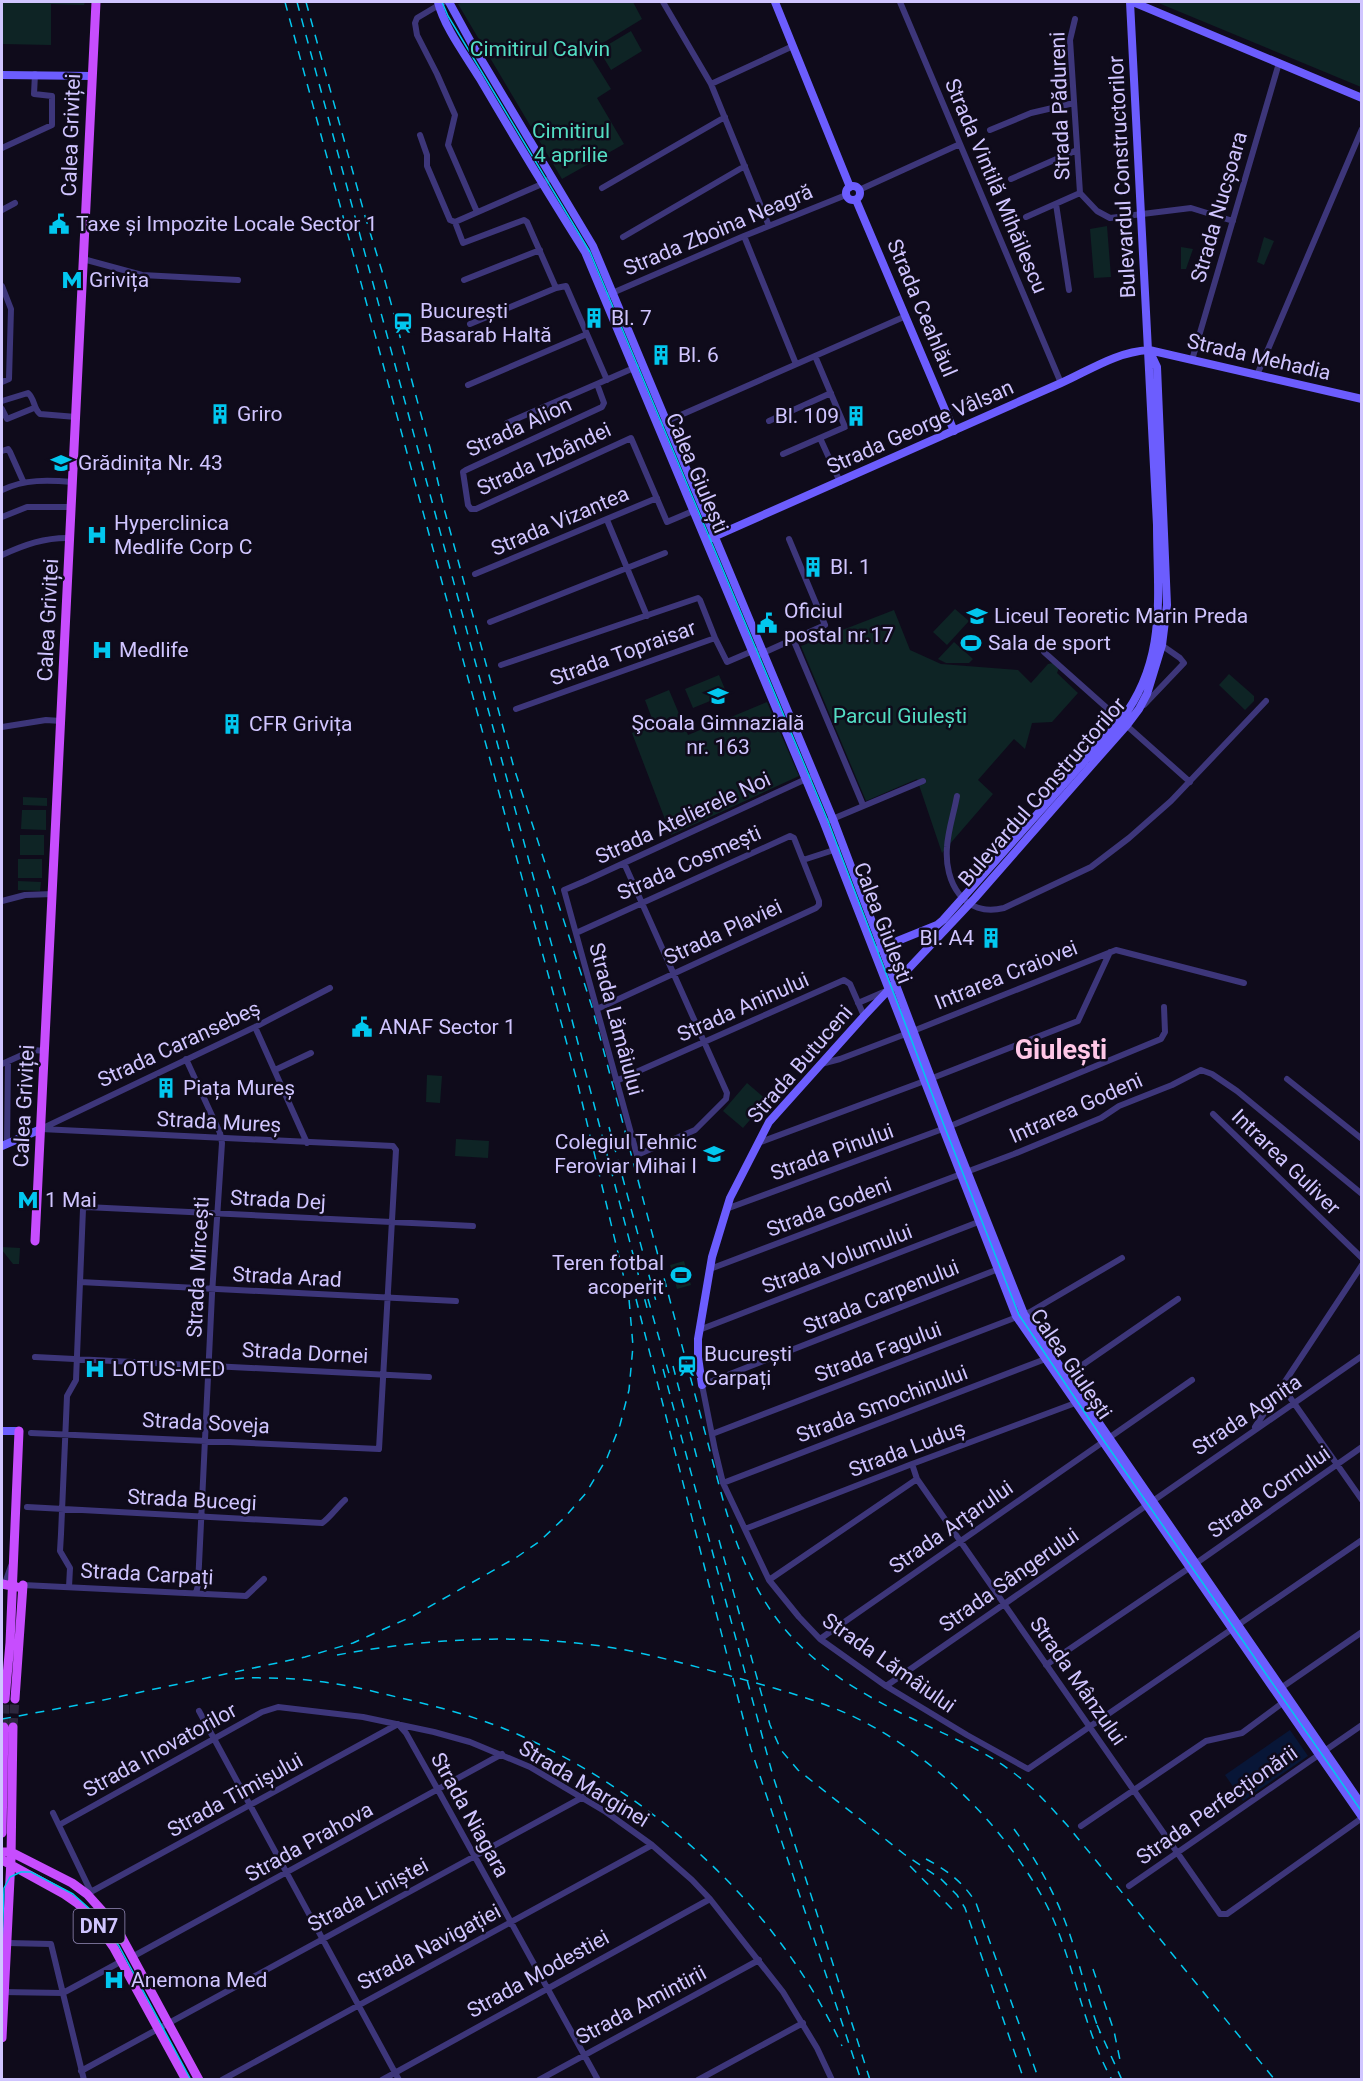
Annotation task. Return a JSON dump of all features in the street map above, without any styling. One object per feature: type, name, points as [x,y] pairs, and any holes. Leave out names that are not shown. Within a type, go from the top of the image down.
[{"type":"main road","name":"Calea Griviței","points":[[35,1241],[96,2]]},
{"type":"main road","points":[[19,1431],[14,1554],[21,1584],[10,1699],[22,1596],[18,1588],[21,1584]]},
{"type":"main road","points":[[2,1584],[21,1584]]},
{"type":"main road","points":[[2,2038],[11,1866],[4,1836],[9,1727]]},
{"type":"main road","name":"DN7","points":[[6,1852],[65,1879],[89,1893],[113,1925],[132,1957],[199,2079]]},
{"type":"main road","name":"DN7","points":[[2,1860],[64,1894],[84,1909],[104,1932],[186,2079]]},
{"type":"street","name":"Calea Giulești","points":[[449,2],[593,246],[715,537],[757,652]]},
{"type":"street","points":[[663,2],[711,84],[769,226]]},
{"type":"street","points":[[775,2],[852,190]]},
{"type":"street","name":"Strada Vintilă Mihăilescu","points":[[900,2],[1061,383]]},
{"type":"street","points":[[1131,2],[1362,98]]},
{"type":"street","name":"Bulevardul Constructorilor","points":[[896,982],[940,928],[1124,722],[1139,709],[1154,675],[1167,605],[1158,454],[1158,367],[1149,350],[1131,2]]},
{"type":"street","points":[[440,3],[415,20],[417,35],[455,116],[448,145],[477,212]]},
{"type":"street","name":"Calea Giulești","points":[[440,3],[443,16],[584,252],[693,512],[757,652],[883,946],[910,1032]]},
{"type":"street","name":"Strada Pădureni","points":[[1075,19],[1070,40],[1080,193]]},
{"type":"street","points":[[711,84],[793,46]]},
{"type":"street","name":"Strada Nucșoara","points":[[1192,360],[1279,63]]},
{"type":"street","points":[[2,148],[52,125],[52,96],[34,94],[35,74]]},
{"type":"street","points":[[2,75],[92,76]]},
{"type":"street","points":[[990,130],[1030,113],[1074,103]]},
{"type":"street","points":[[602,188],[724,117]]},
{"type":"street","points":[[1257,375],[1362,129]]},
{"type":"street","points":[[420,135],[427,155],[427,166],[450,220],[455,222],[463,243],[526,221],[556,288]]},
{"type":"street","name":"Strada Zboina Neagră","points":[[603,297],[960,144]]},
{"type":"street","points":[[1011,179],[1077,150]]},
{"type":"street","points":[[624,237],[745,166]]},
{"type":"street","points":[[455,222],[542,184],[552,177]]},
{"type":"street","name":"Strada Ceahlăul","points":[[852,190],[849,199],[856,200],[954,431]]},
{"type":"street","points":[[1026,217],[1080,193],[1105,217],[1110,218],[1191,208],[1233,220]]},
{"type":"street","points":[[2,210],[15,203]]},
{"type":"street","points":[[1056,204],[1069,290]]},
{"type":"street","points":[[744,236],[796,364]]},
{"type":"street","points":[[464,280],[540,250]]},
{"type":"street","points":[[83,259],[141,275],[238,280]]},
{"type":"street","points":[[2,286],[11,309],[9,379],[2,382]]},
{"type":"street","points":[[470,324],[556,288],[566,286],[608,380]]},
{"type":"street","points":[[658,426],[906,316]]},
{"type":"street","points":[[468,385],[587,334]]},
{"type":"street","name":"Strada Mehadia","points":[[1149,350],[1362,399]]},
{"type":"street","name":"Strada George Vâlsan","points":[[706,541],[840,483],[1119,356],[1149,350]]},
{"type":"street","points":[[783,454],[845,427],[815,356]]},
{"type":"street","points":[[507,423],[643,364]]},
{"type":"street","name":"Strada Alion","points":[[471,509],[466,500],[464,472],[466,470],[603,407],[604,403],[597,384]]},
{"type":"street","points":[[2,401],[28,393],[34,408],[43,415],[76,417]]},
{"type":"street","points":[[769,421],[831,393]]},
{"type":"street","points":[[2,409],[7,419],[34,408]]},
{"type":"street","name":"Strada Izbândei","points":[[471,509],[476,509],[631,438]]},
{"type":"street","name":"Strada Vizantea","points":[[631,438],[667,522],[693,512]]},
{"type":"street","points":[[820,438],[840,483]]},
{"type":"street","points":[[2,451],[8,449],[23,482]]},
{"type":"street","points":[[2,490],[23,482],[39,480],[74,482]]},
{"type":"street","name":"Strada Vizantea","points":[[475,574],[657,498]]},
{"type":"street","points":[[2,517],[27,507],[72,507]]},
{"type":"street","points":[[607,520],[647,616]]},
{"type":"street","points":[[2,555],[31,542],[71,538]]},
{"type":"street","points":[[757,652],[825,625],[789,538]]},
{"type":"street","points":[[490,622],[665,553]]},
{"type":"street","points":[[501,665],[698,598],[715,638]]},
{"type":"street","name":"Strada Topraisar","points":[[516,709],[715,638],[727,662],[757,652]]},
{"type":"street","points":[[793,639],[863,805]]},
{"type":"street","points":[[1139,709],[1184,663],[1159,644]]},
{"type":"street","name":"Bulevardul Constructorilor","points":[[1124,722],[1159,644]]},
{"type":"street","points":[[1044,651],[1190,782]]},
{"type":"street","points":[[957,796],[947,854],[951,881],[966,901],[982,909],[1004,908],[1091,867],[1146,824],[1190,782],[1266,701]]},
{"type":"street","points":[[2,727],[46,720],[62,721]]},
{"type":"street","name":"Strada Atelierele Noi","points":[[564,890],[811,777]]},
{"type":"street","points":[[829,821],[923,781]]},
{"type":"street","name":"Strada Cosmești","points":[[576,933],[790,836],[794,838],[803,860]]},
{"type":"street","points":[[803,860],[840,848]]},
{"type":"street","name":"Calea Giulești","points":[[840,848],[889,990],[910,1032],[929,1079],[1020,1315],[1278,1690],[1362,1805]]},
{"type":"street","name":"Strada Plaviei","points":[[597,1009],[818,907],[819,901],[803,860]]},
{"type":"street","points":[[624,863],[705,1041]]},
{"type":"street","name":"Strada Lămâiului","points":[[564,890],[637,1155],[695,1130],[727,1096],[705,1041]]},
{"type":"street","points":[[2,901],[25,895],[53,894]]},
{"type":"street","name":"Bulevardul Constructorilor","points":[[874,950],[940,928]]},
{"type":"street","points":[[757,1143],[1078,1021],[1110,951],[1116,950],[1244,983]]},
{"type":"street","name":"Intrarea Craiovei","points":[[820,1064],[840,1059],[910,1032],[1110,951]]},
{"type":"street","name":"Strada Aninului","points":[[616,1081],[844,980],[850,984],[864,1016]]},
{"type":"street","name":"Strada Butuceni","points":[[702,1385],[698,1350],[699,1330],[710,1269],[725,1209],[757,1143],[775,1114],[896,982]]},
{"type":"street","name":"Strada Caransebeș","points":[[41,1129],[255,1027],[330,988]]},
{"type":"street","points":[[858,1004],[889,990]]},
{"type":"street","name":"Strada Pinului","points":[[725,1209],[946,1127],[1161,1039],[1165,1032],[1164,1007]]},
{"type":"street","points":[[255,1027],[308,1143]]},
{"type":"street","points":[[41,1129],[4,1145],[5,1063],[33,1050],[45,1051]]},
{"type":"street","points":[[275,1070],[311,1053]]},
{"type":"street","name":"Strada Mircești","points":[[186,1059],[221,1138],[196,1593]]},
{"type":"street","name":"Intrarea Godeni","points":[[964,1173],[1101,1118],[1119,1106],[1172,1085],[1198,1070],[1212,1074],[1237,1091],[1362,1194]]},
{"type":"street","points":[[1287,1079],[1362,1139]]},
{"type":"street","name":"Intrarea Guliver","points":[[1213,1114],[1362,1258]]},
{"type":"street","name":"Strada Mureș","points":[[41,1129],[395,1148],[392,1223]]},
{"type":"street","name":"Strada Godeni","points":[[710,1269],[964,1173]]},
{"type":"street","name":"Strada Dej","points":[[80,1282],[82,1209],[86,1207],[473,1226]]},
{"type":"street","name":"Strada Volumului","points":[[699,1330],[982,1220]]},
{"type":"street","points":[[384,1374],[392,1223]]},
{"type":"street","name":"Strada Fagului","points":[[712,1434],[1020,1315],[1122,1258]]},
{"type":"street","points":[[1254,1429],[1362,1265]]},
{"type":"street","name":"Strada Carpenului","points":[[702,1385],[1001,1268]]},
{"type":"street","points":[[69,1587],[70,1568],[60,1551],[67,1396],[76,1380],[80,1282]]},
{"type":"street","name":"Strada Arad","points":[[80,1282],[456,1301]]},
{"type":"street","points":[[1063,1378],[1178,1299]]},
{"type":"street","name":"Strada Agnita","points":[[1149,1503],[1362,1356]]},
{"type":"street","name":"Strada Dornei","points":[[35,1357],[429,1377]]},
{"type":"street","name":"Strada Smochinului","points":[[723,1483],[1048,1358]]},
{"type":"street","name":"Strada Soveja","points":[[31,1433],[379,1449],[384,1374]]},
{"type":"street","name":"Strada Arțarului","points":[[820,1639],[1192,1380]]},
{"type":"street","name":"Strada Lămâiului","points":[[702,1385],[723,1483],[770,1580],[820,1639],[886,1686],[1028,1769],[1090,1726]]},
{"type":"street","points":[[1282,1386],[1362,1500]]},
{"type":"street","name":"Strada Luduș","points":[[745,1529],[1079,1402]]},
{"type":"street","points":[[2,1431],[19,1431]]},
{"type":"street","name":"Strada Cornului","points":[[1046,1665],[1362,1447]]},
{"type":"street","name":"Strada Mânzului","points":[[912,1464],[917,1479],[1218,1912],[1222,1915],[1227,1914],[1362,1818]]},
{"type":"street","points":[[770,1580],[917,1479]]},
{"type":"street","name":"Strada Bucegi","points":[[27,1507],[322,1523],[326,1522],[332,1512],[345,1500]]},
{"type":"street","name":"Strada Sângerului","points":[[886,1686],[1149,1503]]},
{"type":"street","points":[[1090,1726],[1362,1540]]},
{"type":"street","points":[[2,1584],[6,1580],[14,1554]]},
{"type":"street","name":"Strada Carpați","points":[[21,1584],[246,1596],[264,1579]]},
{"type":"street","points":[[1278,1690],[1362,1632]]},
{"type":"street","points":[[1082,1826],[1206,1741],[1242,1733],[1285,1700]]},
{"type":"street","name":"Strada Marginei","points":[[278,1707],[363,1717],[443,1734],[502,1754],[583,1797],[652,1845],[710,1899],[783,1992],[803,2023],[832,2079]]},
{"type":"street","name":"Strada Inovatorilor","points":[[59,1825],[262,1712],[278,1707]]},
{"type":"street","points":[[199,1711],[399,2079]]},
{"type":"street","name":"Strada Niagara","points":[[398,1724],[406,1733],[598,2079]]},
{"type":"street","name":"Strada Timișului","points":[[89,1893],[398,1724]]},
{"type":"street","name":"Strada Perfecționării","points":[[1129,1887],[1362,1725]]},
{"type":"street","name":"Calea Giulești","points":[[1322,1753],[1362,1818]]},
{"type":"street","name":"Strada Prahova","points":[[132,1957],[502,1754]]},
{"type":"street","name":"Strada Liniștei","points":[[158,2029],[583,1797]]},
{"type":"street","points":[[53,1813],[89,1893]]},
{"type":"street","name":"Strada Navigației","points":[[222,2079],[652,1845]]},
{"type":"street","name":"Strada Modestiei","points":[[382,2079],[710,1899]]},
{"type":"street","points":[[7,1942],[51,1944],[84,2079]]},
{"type":"street","name":"Strada Amintirii","points":[[539,2079],[759,1960]]},
{"type":"street","points":[[3,1992],[63,1993],[122,1961]]},
{"type":"street","points":[[698,2079],[803,2023]]},
{"type":"street","points":[[81,2071],[158,2029]]},
{"type":"green space","points":[[2,2],[85,2],[84,5],[51,4],[51,45],[2,44]]},
{"type":"green space","name":"Cimitirul Calvin","points":[[464,2],[633,2],[642,19],[588,52],[611,89],[597,98],[624,144],[562,179],[458,4]]},
{"type":"green space","points":[[1156,2],[1361,2],[1361,87]]},
{"type":"green space","points":[[631,31],[642,51],[611,70],[599,50]]},
{"type":"green space","points":[[1107,226],[1111,277],[1094,278],[1090,229]]},
{"type":"green space","points":[[1264,237],[1274,241],[1264,265],[1257,262]]},
{"type":"green space","points":[[1181,247],[1193,249],[1186,269],[1181,269]]},
{"type":"green space","points":[[955,609],[969,621],[947,645],[933,632]]},
{"type":"green space","name":"Parcul Giulești","points":[[894,610],[910,650],[941,664],[1018,670],[1031,683],[1048,664],[1053,663],[1059,668],[1057,673],[1078,693],[1052,722],[1032,723],[1025,749],[1014,739],[978,780],[993,794],[942,853],[917,779],[866,801],[801,646]]},
{"type":"green space","points":[[954,642],[973,659],[969,663],[946,663],[938,659]]},
{"type":"green space","points":[[1229,674],[1254,696],[1254,701],[1245,710],[1219,685]]},
{"type":"green space","points":[[719,675],[727,694],[693,708],[685,689]]},
{"type":"green space","points":[[669,690],[688,735],[767,702],[799,776],[671,835],[632,733],[654,724],[645,700]]},
{"type":"green space","points":[[23,797],[47,798],[47,806],[23,805]]},
{"type":"green space","points":[[22,810],[46,810],[46,830],[21,829]]},
{"type":"green space","points":[[20,835],[44,835],[44,855],[20,855]]},
{"type":"green space","points":[[18,859],[42,859],[42,878],[18,878]]},
{"type":"green space","points":[[18,881],[41,882],[40,891],[18,890]]},
{"type":"green space","points":[[427,1075],[442,1076],[440,1103],[426,1102]]},
{"type":"green space","points":[[747,1083],[767,1100],[743,1128],[723,1111]]},
{"type":"green space","points":[[456,1139],[489,1141],[488,1158],[455,1156]]},
{"type":"green space","points":[[2,1247],[20,1248],[19,1264],[13,1264]]},
{"type":"green space","name":"Teren fotbal acoperit","points":[[684,1261],[691,1285],[677,1289],[670,1265]]},
{"type":"water","points":[[1290,1730],[1308,1756],[1243,1801],[1225,1775]]},
{"type":"tunnel","points":[[4,1727],[5,1699]]},
{"type":"tunnel","points":[[13,1727],[15,1699]]},
{"type":"tram line","points":[[442,2],[448,16],[590,252],[828,821],[1019,1315],[1362,1812]]},
{"type":"tram line","points":[[2,1944],[4,1888],[10,1877],[21,1872],[31,1872],[73,1894],[92,1911],[119,1946],[191,2080]]},
{"type":"railway","points":[[2,1719],[305,1657],[353,1643],[413,1616],[517,1557],[540,1541],[564,1518],[586,1493],[607,1458],[620,1425],[629,1390],[633,1346],[629,1299],[577,1081],[285,2]]},
{"type":"railway","points":[[297,2],[572,1020],[647,1308]]},
{"type":"railway","points":[[306,2],[385,281],[514,768],[592,1007],[723,1500],[751,1577],[789,1634],[841,1679],[873,1699],[981,1752],[1007,1768],[1032,1788],[1067,1825],[1275,2080]]},
{"type":"railway","points":[[609,1127],[657,1305]]},
{"type":"railway","points":[[636,1299],[751,1749],[861,2080]]},
{"type":"railway","points":[[648,1299],[670,1377]]},
{"type":"railway","points":[[673,1366],[698,1462]]},
{"type":"railway","points":[[663,1369],[773,1776],[870,2080]]},
{"type":"railway","points":[[719,1540],[770,1725],[781,1750],[798,1770],[904,1854],[941,1879],[957,1895],[965,1908],[1024,2080]]},
{"type":"railway","points":[[337,1655],[440,1641],[510,1639],[579,1643],[654,1656],[769,1686],[848,1714],[873,1727],[897,1741],[942,1775],[982,1814],[1023,1866],[1040,1892],[1054,1921],[1095,2044],[1112,2080]]},
{"type":"railway","points":[[235,1679],[282,1678],[326,1682],[369,1690],[448,1710],[510,1731],[562,1756],[612,1786],[660,1820],[705,1858],[746,1901],[783,1946],[815,1995],[842,2046]]},
{"type":"railway","points":[[1014,1829],[1039,1867],[1059,1907],[1100,2033]]},
{"type":"railway","points":[[926,1859],[954,1878],[976,1903],[1039,2080]]},
{"type":"railway","points":[[910,1866],[954,1911]]},
{"type":"railway","points":[[1093,1969],[1114,2031],[1121,2065]]},
{"type":"railway","points":[[1097,2025],[1122,2080]]},
{"type":"place","name":"Taxe și Impozite Locale Sector 1","points":[[59,224]]},
{"type":"place","name":"Grivița","points":[[72,280]]},
{"type":"place","name":"Bl. 7","points":[[594,318]]},
{"type":"place","name":"București Basarab Haltă","points":[[403,323]]},
{"type":"place","name":"Bl. 6","points":[[661,355]]},
{"type":"place","name":"Griro","points":[[220,414]]},
{"type":"place","name":"Bl. 109","points":[[856,416]]},
{"type":"place","name":"Grădinița Nr. 43","points":[[61,463]]},
{"type":"place","name":"Hyperclinica Medlife Corp C","points":[[97,535]]},
{"type":"place","name":"Bl. 1","points":[[813,567]]},
{"type":"place","name":"Liceul Teoretic Marin Preda","points":[[977,616]]},
{"type":"place","name":"Oficiul postal nr.17","points":[[767,623]]},
{"type":"place","name":"Sala de sport","points":[[971,643]]},
{"type":"place","name":"Medlife","points":[[102,650]]},
{"type":"place","name":"Şcoala Gimnazială nr. 163","points":[[718,696]]},
{"type":"place","name":"CFR Grivița","points":[[232,724]]},
{"type":"place","name":"Bl. A4","points":[[991,938]]},
{"type":"place","name":"ANAF Sector 1","points":[[362,1027]]},
{"type":"place","name":"Piața Mureș","points":[[166,1088]]},
{"type":"place","name":"Colegiul Tehnic Feroviar Mihai I","points":[[714,1154]]},
{"type":"place","name":"1 Mai","points":[[28,1200]]},
{"type":"place","name":"Teren fotbal acoperit","points":[[681,1275]]},
{"type":"place","name":"București Carpați","points":[[687,1366]]},
{"type":"place","name":"LOTUS-MED","points":[[95,1369]]},
{"type":"place","name":"Anemona Med","points":[[114,1980]]},
{"type":"district","name":"Giulești","points":[[1061,1050]]},
{"type":"park label","name":"Cimitirul 4 aprilie","points":[[571,143]]}]
